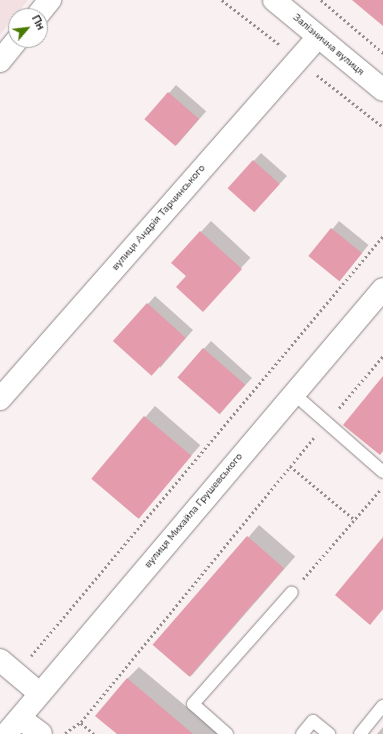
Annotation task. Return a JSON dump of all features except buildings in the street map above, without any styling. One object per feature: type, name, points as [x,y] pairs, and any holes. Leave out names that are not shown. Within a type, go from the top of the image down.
[{"type":"street","points":[[44,8],[50,0]]},
{"type":"street","name":"Залізнична вулиця","points":[[274,0],[383,90]]},
{"type":"street","name":"вулиця Андрія Тарчинського","points":[[0,399],[318,37]]},
{"type":"street","points":[[0,61],[11,48]]},
{"type":"street","name":"вулиця Михайла Грушевського","points":[[6,734],[39,693],[383,289]]},
{"type":"street","points":[[8,667],[39,693]]},
{"type":"street","points":[[20,718],[41,734]]},
{"type":"lane","points":[[294,394],[383,472]]},
{"type":"lane","points":[[227,734],[193,704],[292,592]]},
{"type":"lane","points":[[360,734],[383,706]]},
{"type":"lane","points":[[302,734],[313,721],[329,734]]},
{"type":"path","points":[[321,0],[383,53]]},
{"type":"path","points":[[8,667],[383,236]]},
{"type":"path","points":[[62,734],[81,722],[290,466],[383,356]]},
{"type":"path","points":[[290,466],[355,520]]},
{"type":"path","points":[[292,592],[383,488]]},
{"type":"path","points":[[81,722],[94,734]]},
{"type":"shaded area","points":[[0,0],[28,0],[22,8],[8,8],[8,25],[0,35]]}]
